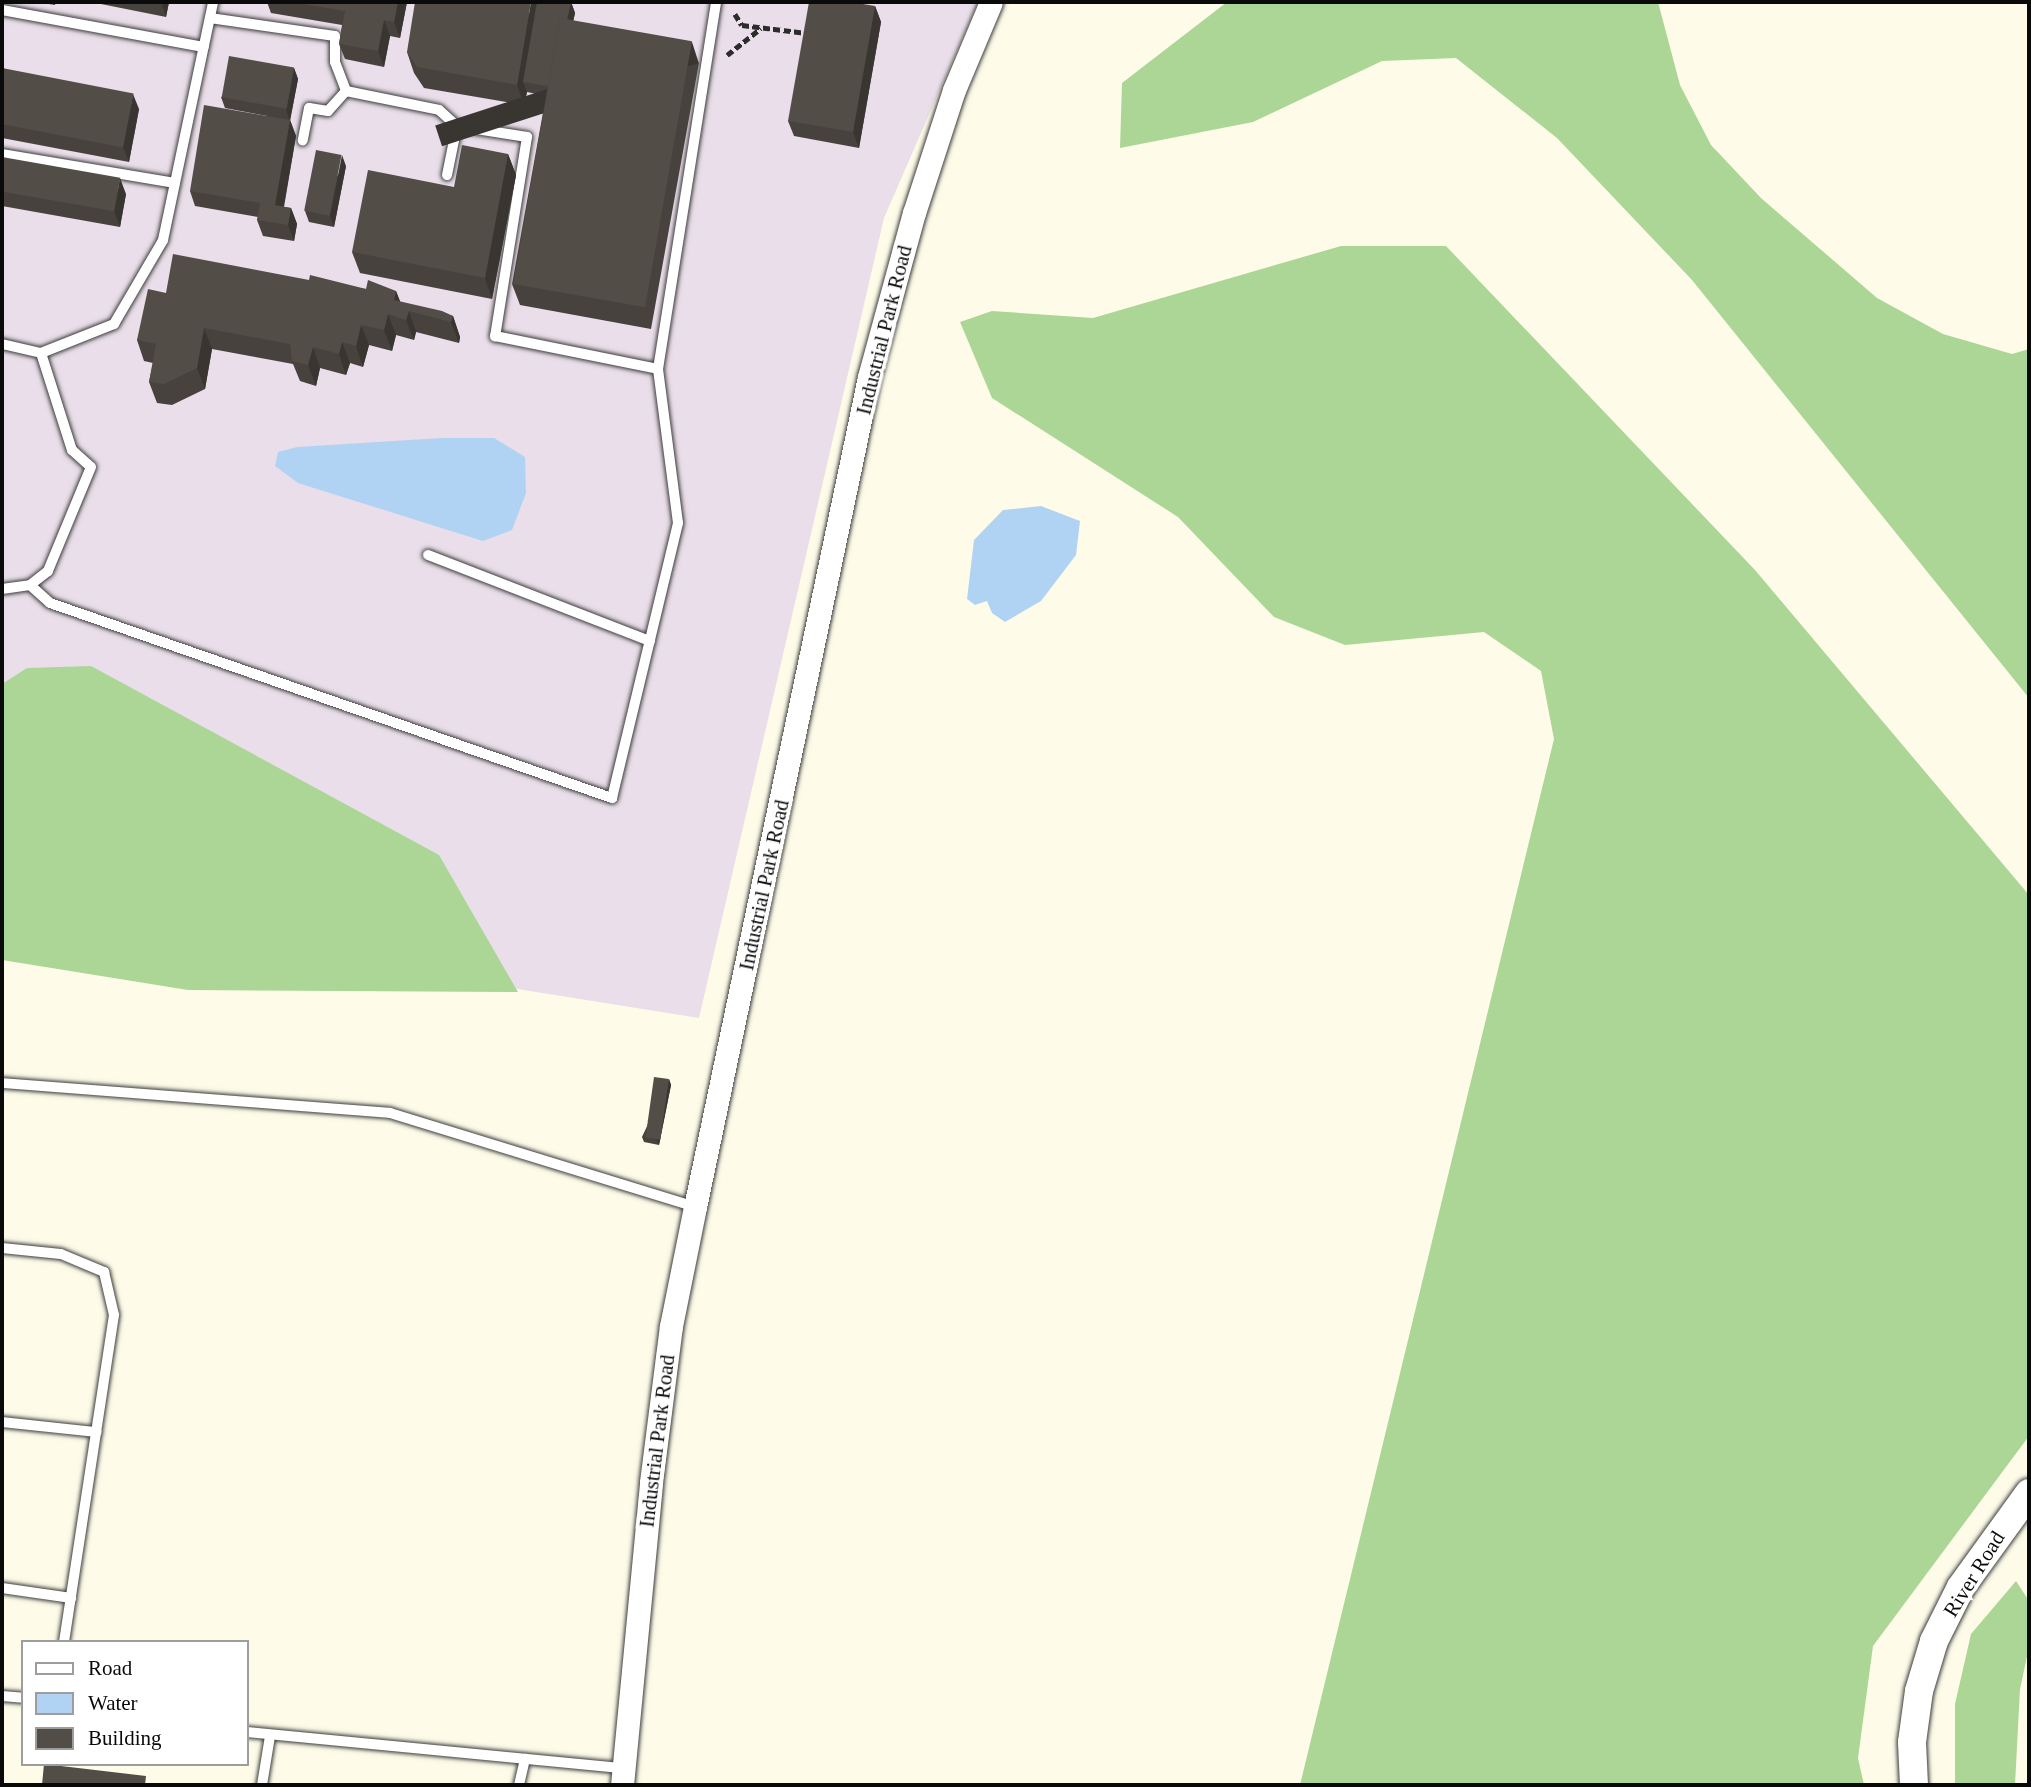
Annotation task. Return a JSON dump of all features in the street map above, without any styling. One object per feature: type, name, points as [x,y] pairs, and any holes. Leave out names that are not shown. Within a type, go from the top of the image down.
[{"type":"street","name":"Industrial Park Road","points":[[623,1777],[669,1339],[695,1206],[869,377],[914,213],[954,90],[990,2]]},
{"type":"street","name":"River Road","points":[[1914,1785],[1912,1742],[1917,1704],[1934,1641],[1961,1587],[2029,1493]]},
{"type":"lane","points":[[2,344],[41,353],[114,324],[163,240],[213,2]]},
{"type":"lane","points":[[30,585],[50,603],[612,798],[678,523],[657,369],[716,2]]},
{"type":"lane","points":[[2,10],[204,47]]},
{"type":"lane","points":[[209,18],[335,36],[335,62],[346,91]]},
{"type":"lane","points":[[346,91],[439,110],[457,126],[527,138],[495,336],[657,369]]},
{"type":"lane","points":[[303,140],[309,108],[328,111],[346,91]]},
{"type":"lane","points":[[447,175],[457,126]]},
{"type":"lane","points":[[2,154],[175,183]]},
{"type":"lane","points":[[2,592],[30,585],[48,570],[90,467],[72,450],[41,353]]},
{"type":"lane","points":[[428,555],[650,641]]},
{"type":"lane","points":[[2,1083],[390,1112],[695,1206]]},
{"type":"lane","points":[[2,1248],[61,1254],[104,1272],[114,1315],[64,1640]]},
{"type":"lane","points":[[2,1422],[96,1432]]},
{"type":"lane","points":[[2,1588],[71,1598]]},
{"type":"lane","points":[[2,1696],[21,1698]]},
{"type":"lane","points":[[248,1732],[525,1759],[623,1777]]},
{"type":"lane","points":[[262,1785],[271,1736]]},
{"type":"lane","points":[[519,1785],[525,1759]]},
{"type":"path","points":[[732,9],[742,25],[812,33]]},
{"type":"path","points":[[705,73],[762,27]]},
{"type":"shaded area","points":[[2,2],[978,2],[884,218],[699,1018],[2,907]]},
{"type":"green space","points":[[1227,2],[1658,2],[1680,85],[1711,145],[1761,198],[1877,298],[1943,334],[2012,354],[2029,349],[2029,698],[1692,280],[1557,138],[1456,58],[1382,61],[1253,122],[1120,148],[1122,83]]},
{"type":"green space","points":[[1341,246],[1446,246],[1755,570],[2029,895],[2029,1436],[1873,1646],[1858,1758],[1864,1785],[1300,1785],[1554,739],[1541,671],[1484,632],[1345,645],[1274,617],[1178,517],[992,398],[960,322],[992,311],[1093,318]]},
{"type":"green space","points":[[91,666],[439,855],[518,992],[188,990],[2,960],[2,684],[27,668]]},
{"type":"green space","points":[[2016,1581],[2029,1601],[2029,1647],[2020,1689],[2015,1785],[1955,1785],[1955,1704],[1971,1634]]},
{"type":"water","points":[[441,438],[494,438],[525,457],[526,493],[512,530],[483,541],[298,483],[275,466],[278,452],[297,447]]},
{"type":"water","points":[[1041,506],[1080,521],[1076,555],[1041,601],[1005,622],[992,613],[987,601],[975,605],[967,599],[974,540],[1003,510]]},
{"type":"building","points":[[291,2],[398,2],[394,22],[384,20],[378,51],[339,44],[345,11]]},
{"type":"building","points":[[415,2],[531,2],[517,85],[417,67],[407,52]]},
{"type":"building","points":[[537,2],[571,2],[567,20],[560,18],[548,86],[523,82]]},
{"type":"building","points":[[809,2],[851,2],[875,6],[853,132],[788,121]]},
{"type":"building","points":[[560,18],[692,41],[645,307],[513,284]]},
{"type":"building","points":[[229,56],[294,67],[287,109],[222,97]]},
{"type":"building","points":[[2,68],[134,94],[123,148],[2,124]]},
{"type":"building","points":[[204,105],[290,120],[275,205],[291,208],[288,225],[257,220],[260,203],[190,191]]},
{"type":"building","points":[[462,145],[508,154],[485,278],[352,252],[368,170],[454,187]]},
{"type":"building","points":[[316,150],[342,155],[330,216],[304,211]]},
{"type":"building","points":[[2,157],[120,178],[114,211],[2,192]]},
{"type":"building","points":[[173,254],[309,280],[310,275],[366,289],[368,280],[396,291],[394,300],[453,316],[451,322],[409,311],[406,320],[388,314],[384,330],[361,325],[356,346],[342,342],[339,354],[313,347],[308,365],[292,361],[290,344],[204,328],[197,368],[164,384],[149,382],[156,344],[137,340],[148,289],[166,293]]},
{"type":"building","points":[[654,1077],[669,1079],[660,1139],[646,1137]]},
{"type":"building","points":[[44,1766],[146,1776],[145,1785],[42,1785]]}]
